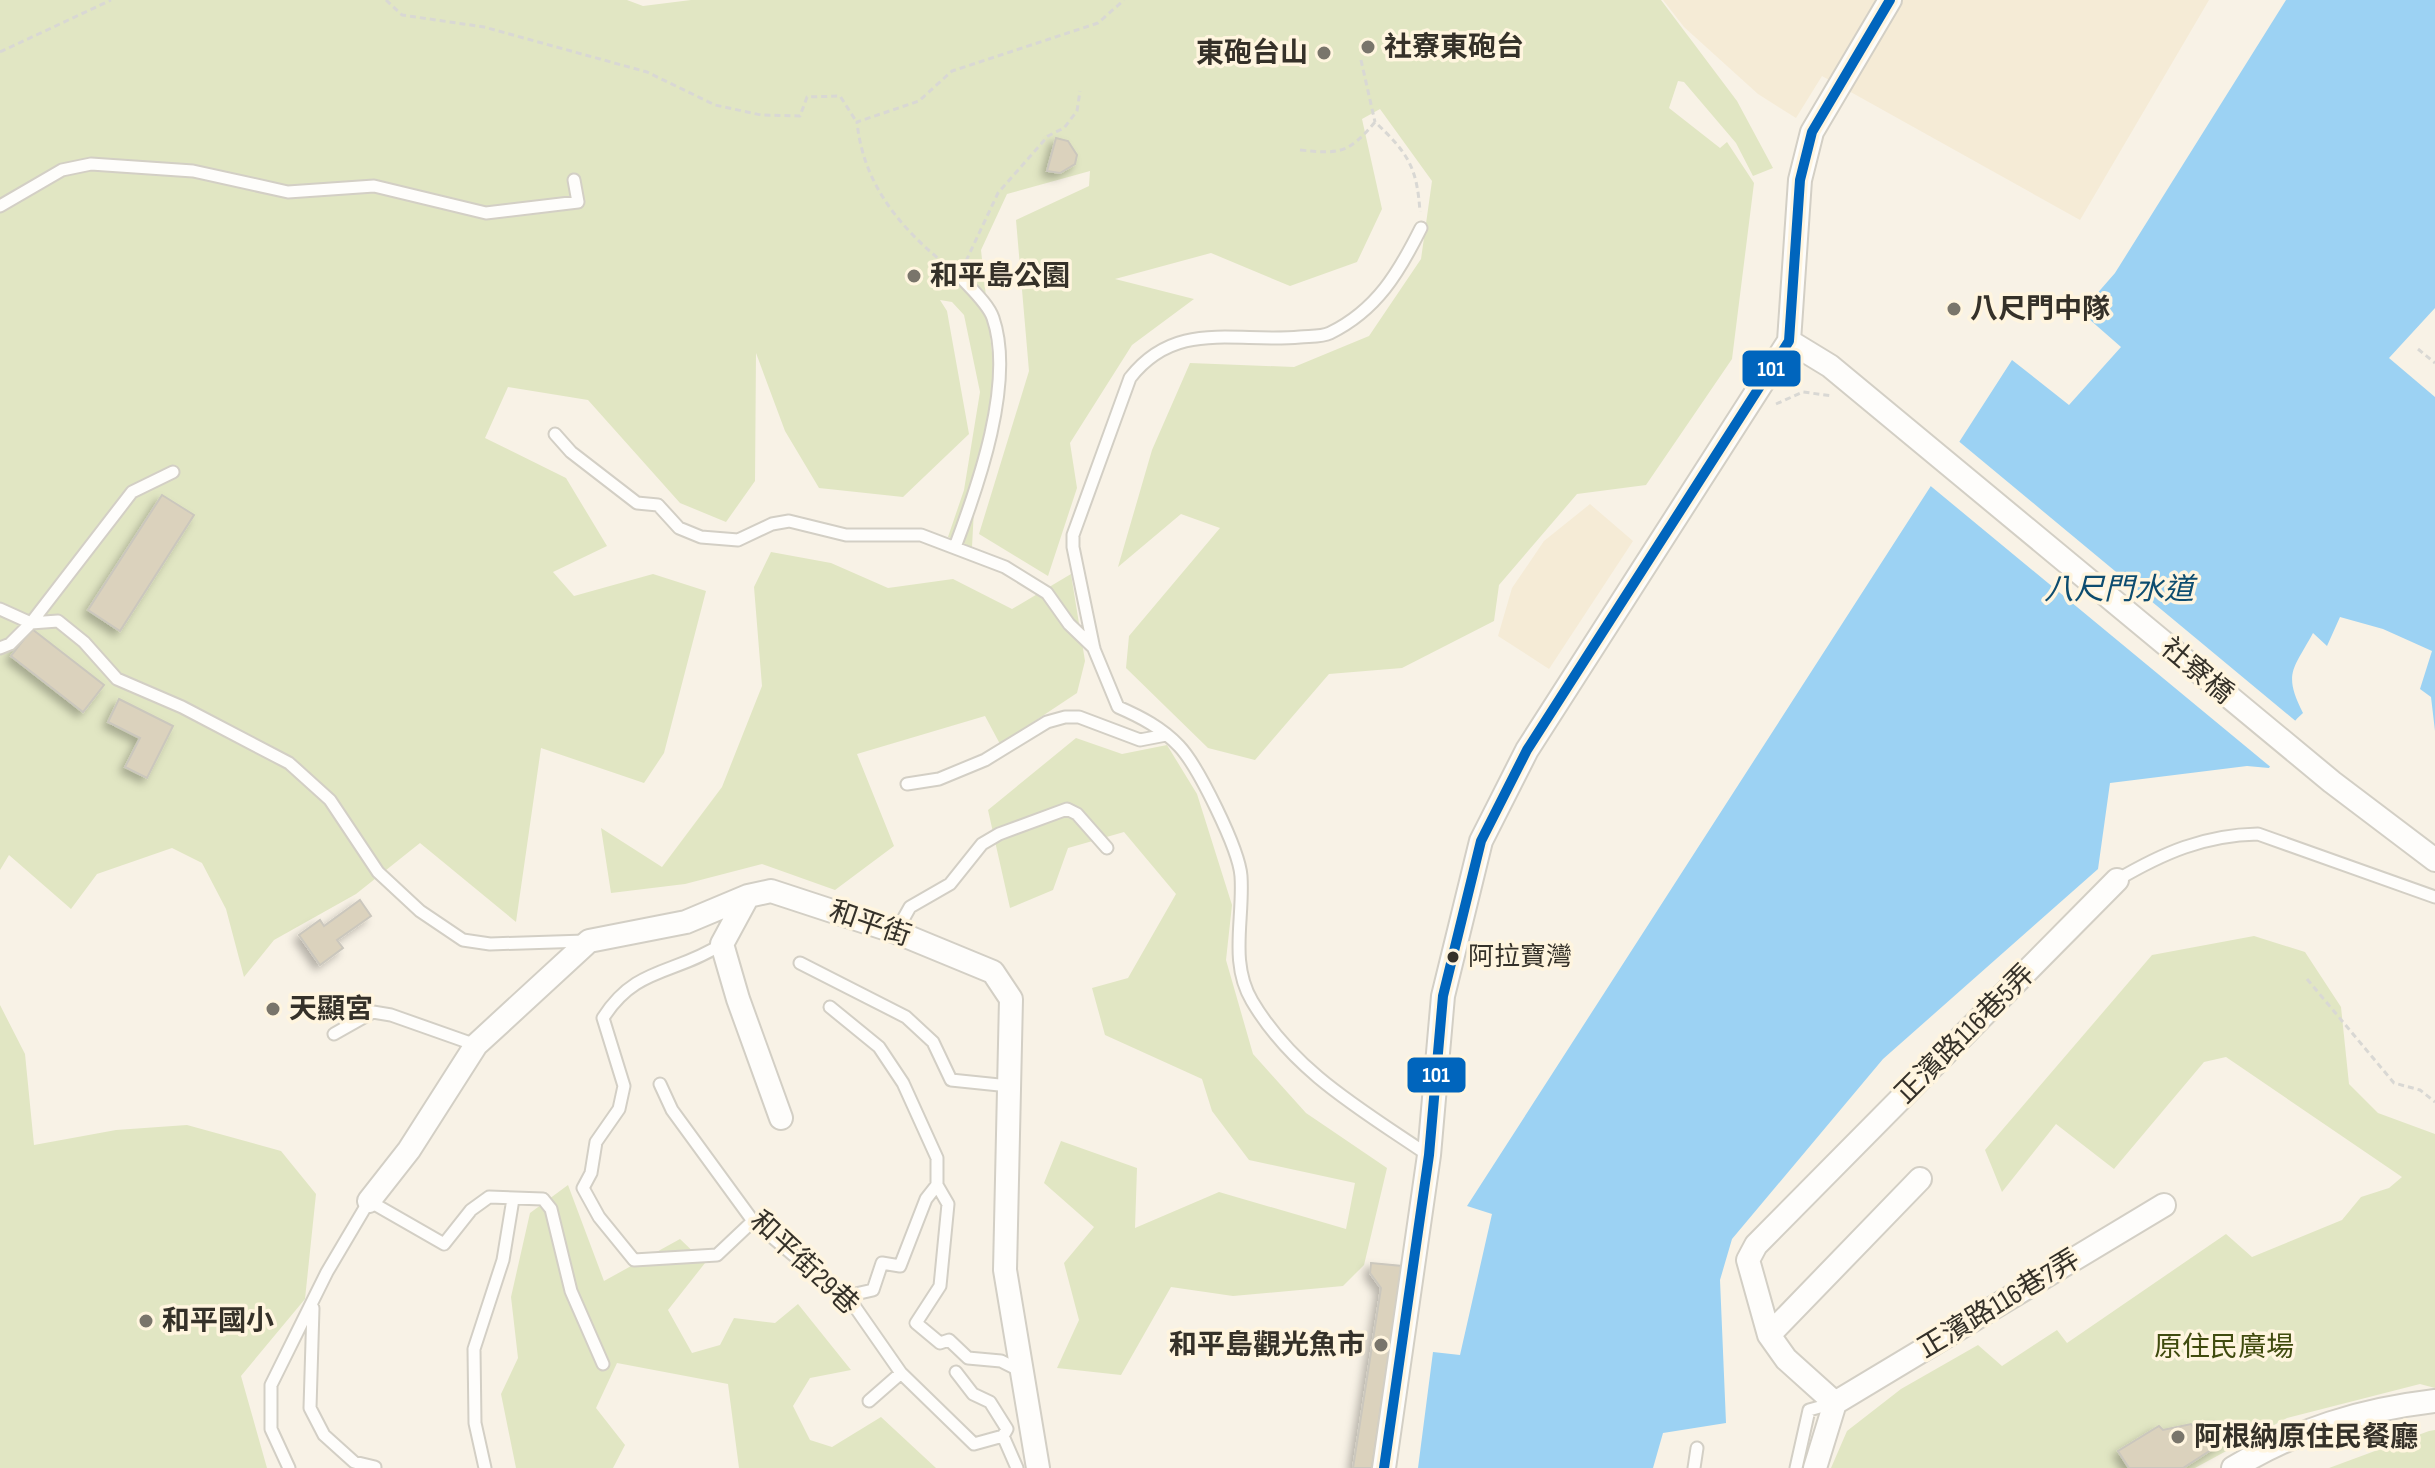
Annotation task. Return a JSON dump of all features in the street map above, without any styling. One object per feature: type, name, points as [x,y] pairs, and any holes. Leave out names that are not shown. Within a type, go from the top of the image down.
[{"type":"street","points":[[1384,1468],[1429,1155],[1443,996],[1481,841],[1527,750],[1789,341],[1800,180],[1812,132],[1890,0]]},
{"type":"street","name":"社寮橋","points":[[1789,341],[1830,366],[2332,782],[2435,860]]},
{"type":"street","name":"正濱路116巷5弄","points":[[1835,1403],[1786,1359],[1769,1335],[1748,1260],[1756,1245],[2117,880]]},
{"type":"street","name":"和平街","points":[[589,941],[686,922],[748,896],[771,891],[896,932],[993,972],[1011,999],[1005,1270],[1038,1468]]},
{"type":"street","points":[[748,896],[722,944],[738,999],[781,1118]]},
{"type":"street","points":[[369,1201],[409,1150],[476,1045],[589,941]]},
{"type":"street","points":[[1769,1335],[1920,1179]]},
{"type":"street","name":"正濱路116巷7弄","points":[[1835,1403],[2164,1205]]},
{"type":"street","points":[[2233,1468],[2280,1440],[2379,1407],[2435,1401]]},
{"type":"street","points":[[1815,1468],[1835,1403]]},
{"type":"lane","points":[[0,206],[62,170],[91,164],[193,171],[288,192],[374,186],[486,213],[578,202],[574,180]]},
{"type":"lane","points":[[1421,228],[1395,278],[1356,316],[1327,335],[1270,340],[1219,335],[1175,342],[1146,356],[1130,378],[1073,535],[1073,547],[1094,649],[1118,707],[1147,720],[1182,748],[1237,848],[1241,876],[1238,967],[1251,1000],[1292,1057],[1319,1081],[1429,1155]]},
{"type":"lane","points":[[955,547],[975,495],[994,421],[1000,364],[993,315],[958,274]]},
{"type":"lane","points":[[555,434],[571,452],[637,503],[658,505],[679,528],[701,537],[738,540],[772,524],[789,521],[846,535],[921,535],[955,547],[1005,567],[1047,593],[1069,624],[1094,649]]},
{"type":"lane","points":[[0,648],[10,644],[31,623],[132,492],[173,472]]},
{"type":"lane","points":[[0,609],[31,623],[58,621],[84,642],[117,679],[182,707],[289,763],[330,800],[378,872],[420,911],[463,940],[490,944],[589,941]]},
{"type":"lane","points":[[907,784],[939,779],[985,760],[1047,722],[1065,717],[1079,717],[1140,740],[1166,735]]},
{"type":"lane","points":[[896,932],[910,907],[950,884],[982,844],[999,834],[1067,809],[1077,814],[1107,848]]},
{"type":"lane","name":"正濱路116巷5弄","points":[[2117,880],[2186,844],[2228,834],[2258,834],[2435,897]]},
{"type":"lane","points":[[722,944],[694,962],[643,977],[618,993],[603,1018],[624,1086],[619,1109],[596,1142],[591,1173],[583,1188],[599,1217],[634,1260],[717,1255],[753,1221]]},
{"type":"lane","points":[[800,963],[906,1017],[933,1042],[951,1080],[1009,1086]]},
{"type":"lane","points":[[830,1007],[879,1047],[903,1083],[937,1158],[937,1185],[948,1204],[940,1286],[916,1323],[940,1343],[949,1340],[968,1358],[1001,1361],[1024,1372]]},
{"type":"lane","points":[[334,1034],[373,1012],[391,1015],[476,1045]]},
{"type":"lane","name":"和平街29巷","points":[[660,1084],[672,1110],[753,1221],[855,1307],[901,1373],[974,1444],[1003,1436]]},
{"type":"lane","points":[[842,1297],[873,1290],[882,1263],[900,1266],[926,1199],[937,1185]]},
{"type":"lane","points":[[289,1468],[271,1429],[271,1385],[369,1201],[444,1244],[471,1210],[489,1197],[543,1199],[551,1209],[571,1291],[603,1364]]},
{"type":"lane","points":[[485,1468],[475,1423],[474,1349],[503,1260],[513,1199]]},
{"type":"lane","points":[[313,1303],[310,1408],[324,1435],[354,1462],[375,1467]]},
{"type":"lane","points":[[956,1372],[973,1394],[990,1402],[1007,1429],[1003,1436],[1017,1468]]},
{"type":"lane","points":[[869,1401],[901,1373]]},
{"type":"lane","points":[[1796,1468],[1809,1410],[1835,1403]]},
{"type":"lane","points":[[1694,1468],[1697,1448]]},
{"type":"path","points":[[0,52],[111,0]]},
{"type":"path","points":[[386,0],[402,15],[484,27],[569,47],[647,72],[715,105],[761,115],[800,116],[807,97],[840,96],[857,122],[859,145],[870,178],[905,229],[958,274],[976,247],[998,193],[1048,136],[1064,128],[1077,111],[1080,91]]},
{"type":"path","points":[[857,122],[919,101],[952,71],[1098,23],[1124,0]]},
{"type":"path","points":[[1361,60],[1375,122],[1404,149],[1418,186],[1421,228]]},
{"type":"path","points":[[1300,150],[1335,154],[1355,145],[1375,122]]},
{"type":"path","points":[[2418,349],[2435,363]]},
{"type":"path","points":[[1772,406],[1782,399],[1815,392],[1833,396],[1845,405]]},
{"type":"path","points":[[2307,979],[2394,1083],[2420,1090],[2435,1102]]},
{"type":"shaded area","points":[[1663,0],[2209,0],[2080,220],[1822,76],[1796,118],[1758,94],[1684,27]]},
{"type":"shaded area","points":[[1590,504],[1633,541],[1549,669],[1498,636],[1512,588],[1544,541]]},
{"type":"green space","points":[[0,0],[627,0],[643,6],[691,0],[1661,0],[1737,101],[1773,168],[1753,176],[1736,143],[1684,82],[1678,81],[1669,108],[1720,148],[1727,142],[1754,183],[1732,359],[1646,485],[1577,494],[1499,585],[1494,621],[1402,668],[1329,674],[1255,760],[1208,748],[1126,668],[1129,636],[1220,528],[1181,514],[1118,567],[1152,450],[1190,363],[1294,367],[1369,336],[1421,259],[1432,181],[1380,109],[1362,119],[1382,209],[1357,262],[1290,286],[1211,253],[1115,279],[1194,299],[1132,345],[1070,443],[1077,488],[1048,576],[979,534],[1029,371],[1016,220],[1089,186],[1090,171],[1007,194],[981,250],[998,409],[974,509],[972,547],[948,537],[964,490],[980,392],[964,315],[952,302],[940,300],[947,311],[969,434],[903,497],[819,488],[785,431],[756,353],[755,481],[726,522],[680,503],[588,400],[508,387],[485,438],[566,478],[607,546],[553,572],[574,596],[653,574],[706,591],[664,753],[644,783],[541,748],[516,922],[420,843],[356,894],[274,940],[244,977],[226,909],[202,863],[172,848],[97,874],[71,909],[9,855],[0,870]]},
{"type":"green space","points":[[771,552],[831,563],[888,588],[953,579],[1012,609],[1071,574],[1085,661],[1077,693],[1000,744],[985,716],[857,754],[894,846],[835,890],[762,864],[685,884],[611,893],[601,828],[662,867],[722,787],[762,686],[754,587]]},
{"type":"green space","points":[[1076,738],[1122,754],[1167,745],[1197,794],[1232,905],[1226,960],[1253,1054],[1306,1113],[1387,1168],[1364,1265],[1343,1286],[1233,1296],[1171,1287],[1121,1375],[1057,1368],[1079,1320],[1064,1263],[1094,1227],[1044,1183],[1061,1141],[1137,1168],[1135,1228],[1219,1192],[1346,1229],[1355,1183],[1249,1160],[1212,1111],[1202,1079],[1105,1035],[1092,988],[1128,978],[1176,894],[1124,832],[1068,848],[1053,890],[1010,908],[988,810]]},
{"type":"green space","name":"原住民廣場","points":[[2254,936],[2305,952],[2341,1007],[2349,1084],[2378,1113],[2435,1134],[2435,1388],[2420,1384],[2287,1418],[2195,1468],[1831,1468],[1847,1431],[1901,1389],[1978,1345],[2002,1366],[2057,1330],[2067,1343],[2226,1234],[2252,1257],[2342,1220],[2361,1197],[2389,1188],[2402,1177],[2226,1057],[2204,1062],[2114,1169],[2056,1124],[2002,1192],[1985,1150],[2152,955]]},
{"type":"green space","points":[[0,1005],[25,1054],[34,1145],[116,1130],[187,1125],[281,1151],[316,1194],[305,1299],[241,1376],[267,1468],[0,1468]]},
{"type":"green space","points":[[568,1185],[604,1281],[680,1239],[705,1263],[668,1310],[692,1353],[720,1345],[734,1318],[775,1323],[798,1304],[851,1370],[810,1378],[793,1406],[810,1440],[832,1447],[881,1417],[936,1468],[739,1468],[728,1384],[617,1363],[596,1408],[625,1445],[613,1468],[516,1468],[501,1394],[518,1358],[511,1297],[530,1213]]},
{"type":"green space","points":[[2435,1430],[2435,1468],[2329,1468],[2429,1431]]},
{"type":"water","name":"八尺門水道","points":[[2286,0],[2435,0],[2435,308],[2389,358],[2435,397],[2435,731],[2431,697],[2420,689],[2432,651],[2383,629],[2340,617],[2327,646],[2313,633],[2296,664],[2292,680],[2303,713],[2287,732],[2269,768],[2247,766],[2110,783],[2098,869],[1883,1059],[1732,1239],[1720,1280],[1726,1423],[1663,1433],[1653,1468],[1418,1468],[1433,1352],[1460,1355],[1492,1214],[1467,1206],[2012,360],[2069,405],[2121,347],[2081,312],[2115,273]]},
{"type":"pier","points":[[1956,439],[2298,723],[2289,731],[2286,749],[2273,769],[1927,483]]},
{"type":"building","points":[[1056,138],[1068,141],[1077,155],[1075,164],[1060,173],[1047,171]]},
{"type":"building","points":[[162,495],[194,515],[120,631],[88,610]]},
{"type":"building","points":[[32,629],[104,685],[83,712],[11,656]]},
{"type":"building","points":[[119,699],[173,726],[147,778],[125,767],[140,738],[108,722]]},
{"type":"building","points":[[360,900],[371,916],[337,940],[343,948],[320,965],[299,935],[320,920],[324,926]]},
{"type":"building","name":"和平島觀光魚市","points":[[1371,1263],[1402,1266],[1372,1468],[1353,1468],[1381,1288],[1370,1273]]},
{"type":"building","points":[[2214,1421],[2228,1439],[2183,1468],[2129,1468],[2118,1451],[2159,1426],[2163,1430],[2191,1424],[2196,1431]]},
{"type":"transit line","name":"101","points":[[1384,1468],[1429,1155],[1443,996],[1481,841],[1527,750],[1789,341],[1800,180],[1812,132],[1890,0]]},
{"type":"place","name":"社寮東砲台","points":[[1368,47]]},
{"type":"place","name":"東砲台山","points":[[1324,53]]},
{"type":"place","name":"和平島公園","points":[[914,276]]},
{"type":"place","name":"八尺門中隊","points":[[1954,309]]},
{"type":"place","name":"阿拉寶灣","points":[[1453,957]]},
{"type":"place","name":"天顯宮","points":[[273,1009]]},
{"type":"place","name":"和平國小","points":[[146,1321]]},
{"type":"place","name":"和平島觀光魚市","points":[[1381,1345]]},
{"type":"place","name":"阿根納原住民餐廳","points":[[2178,1437]]}]
